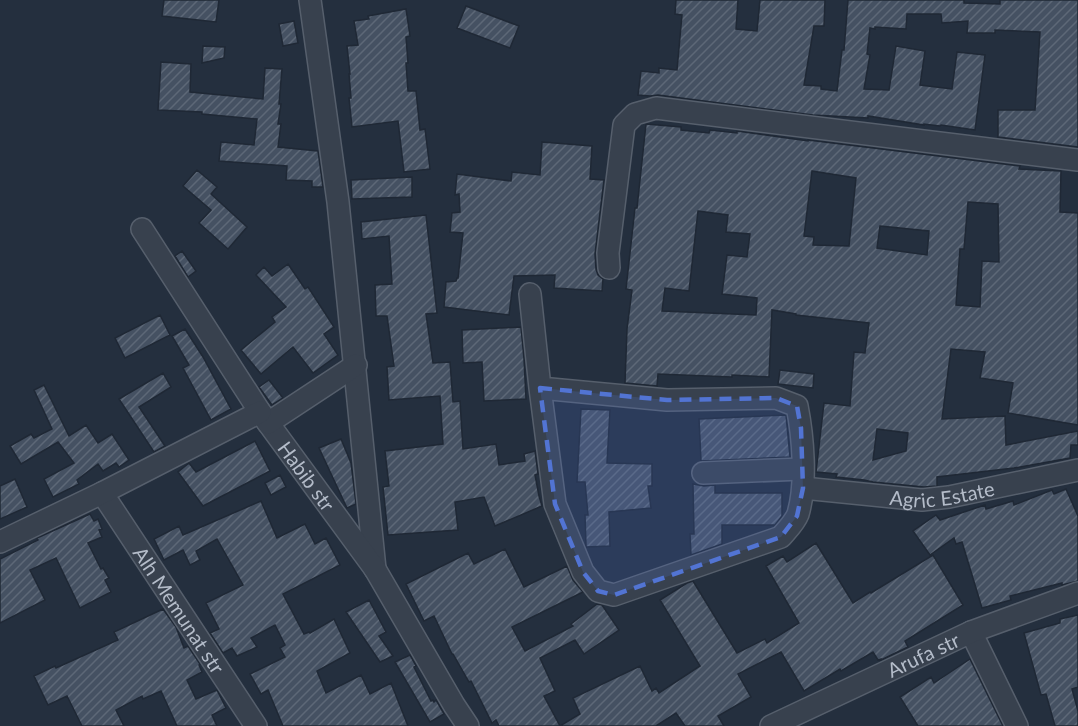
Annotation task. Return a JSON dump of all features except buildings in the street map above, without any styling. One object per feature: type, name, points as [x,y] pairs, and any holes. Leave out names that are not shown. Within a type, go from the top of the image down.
[{"type":"street","points":[[310,0],[338,202],[375,569]]},
{"type":"street","points":[[609,268],[608,253],[624,125],[635,114],[656,108],[1078,160]]},
{"type":"street","name":"Habib str","points":[[142,229],[264,417],[375,569],[468,726]]},
{"type":"street","points":[[530,294],[540,388],[555,504],[583,572],[598,591],[614,595],[781,537],[797,516],[802,479],[801,428],[797,406],[776,398],[667,400],[540,388]]},
{"type":"street","points":[[0,542],[264,417],[356,365]]},
{"type":"street","name":"Agric Estate","points":[[703,473],[802,479],[922,500],[949,497],[1078,470]]},
{"type":"street","name":"Alh Memunat str","points":[[102,493],[256,726]]},
{"type":"street","name":"Arufa str","points":[[771,726],[971,632],[1078,593]]},
{"type":"street","points":[[971,632],[1017,726]]},
{"type":"highlighted area","points":[[540,388],[667,400],[776,398],[797,406],[801,428],[803,488],[797,516],[781,537],[614,595],[598,591],[583,572],[555,504]]}]
